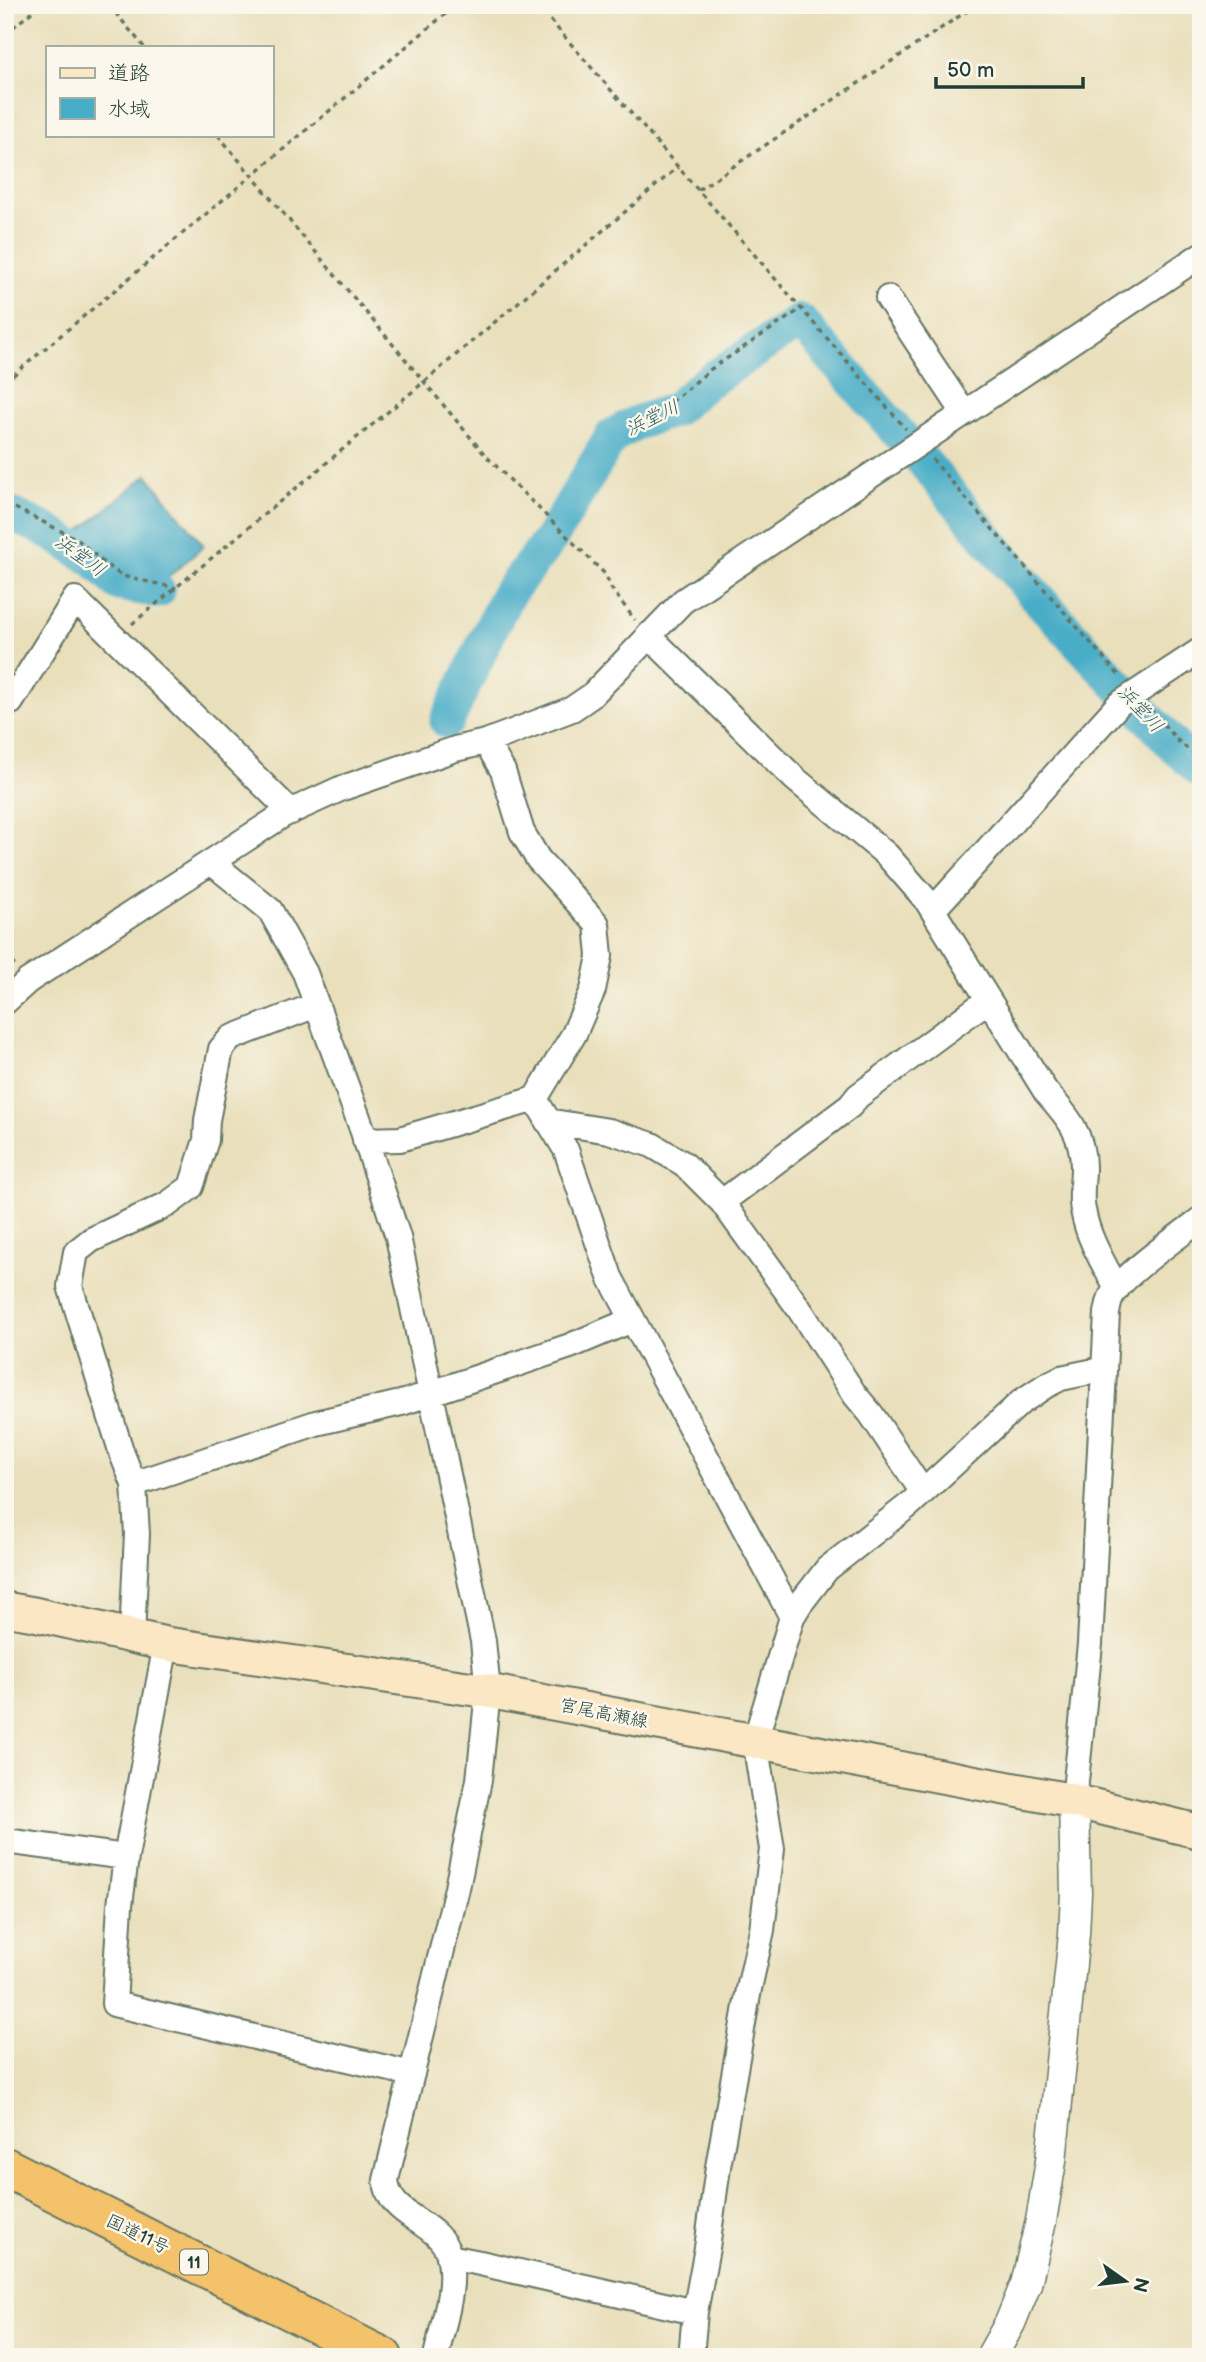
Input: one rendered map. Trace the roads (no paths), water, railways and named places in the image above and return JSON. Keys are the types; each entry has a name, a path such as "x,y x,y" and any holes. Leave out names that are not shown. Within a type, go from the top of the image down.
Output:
{"highway":[{"name":"国道11号","path":"5,2167 383,2357"}],"main road":[{"name":"宮尾高瀬線","path":"5,1609 166,1644 488,1691 1074,1801 1201,1832"}],"street":[{"path":"5,1002 28,981 291,812 340,789 455,749 486,742 572,709 591,696 683,601 1201,255"},
{"path":"888,298 964,413"},
{"path":"11,702 75,599 291,812"},
{"path":"648,635 795,779 887,855 933,910 1046,1092 1079,1136 1083,1158 1082,1207 1088,1231 1117,1289"},
{"path":"933,910 1129,697 1201,650"},
{"path":"365,1140 400,1139 535,1099 574,1034 593,990 600,956 597,924 538,859 522,832 503,771 486,742"},
{"path":"211,862 270,910 304,973 365,1140 398,1237 483,1641 488,1691 479,1780 457,1888 386,2180 391,2199 436,2233 449,2258 449,2294 436,2357"},
{"path":"722,1202 850,1105 858,1096 988,1000"},
{"path":"132,1636 136,1534 134,1484 122,1454 70,1286 76,1252 91,1240 168,1204 191,1187 206,1140 221,1049 231,1038 316,1004"},
{"path":"535,1099 566,1150 610,1277 792,1618"},
{"path":"547,1121 609,1130 652,1145 684,1164 722,1202 798,1307 922,1491"},
{"path":"991,2357 1010,2323 1026,2284 1041,2221 1051,2161 1074,1934 1074,1801 1090,1644 1107,1313 1117,1289 1142,1265 1201,1219"},
{"path":"134,1484 316,1423 405,1402 570,1346 632,1320"},
{"path":"691,2357 695,2312 722,2140 762,1930 772,1849 755,1741 792,1618 827,1569 909,1505 1021,1402 1045,1386 1076,1373 1104,1369"},
{"path":"166,1644 126,1857 114,2004 412,2074"},
{"path":"5,1841 126,1857"},
{"path":"449,2258 695,2312"}],"water":[{"path":"147,475 204,546 166,579 122,569 80,531"}],"waterway":[{"name":"浜堂川","path":"447,721 507,595 551,538 612,436 636,423 674,410 707,382 800,321 903,438"},
{"name":"浜堂川","path":"917,454 1031,591 1179,751 1201,771"},
{"name":"浜堂川","path":"5,512 42,528 93,559 119,584 158,591"}]}
